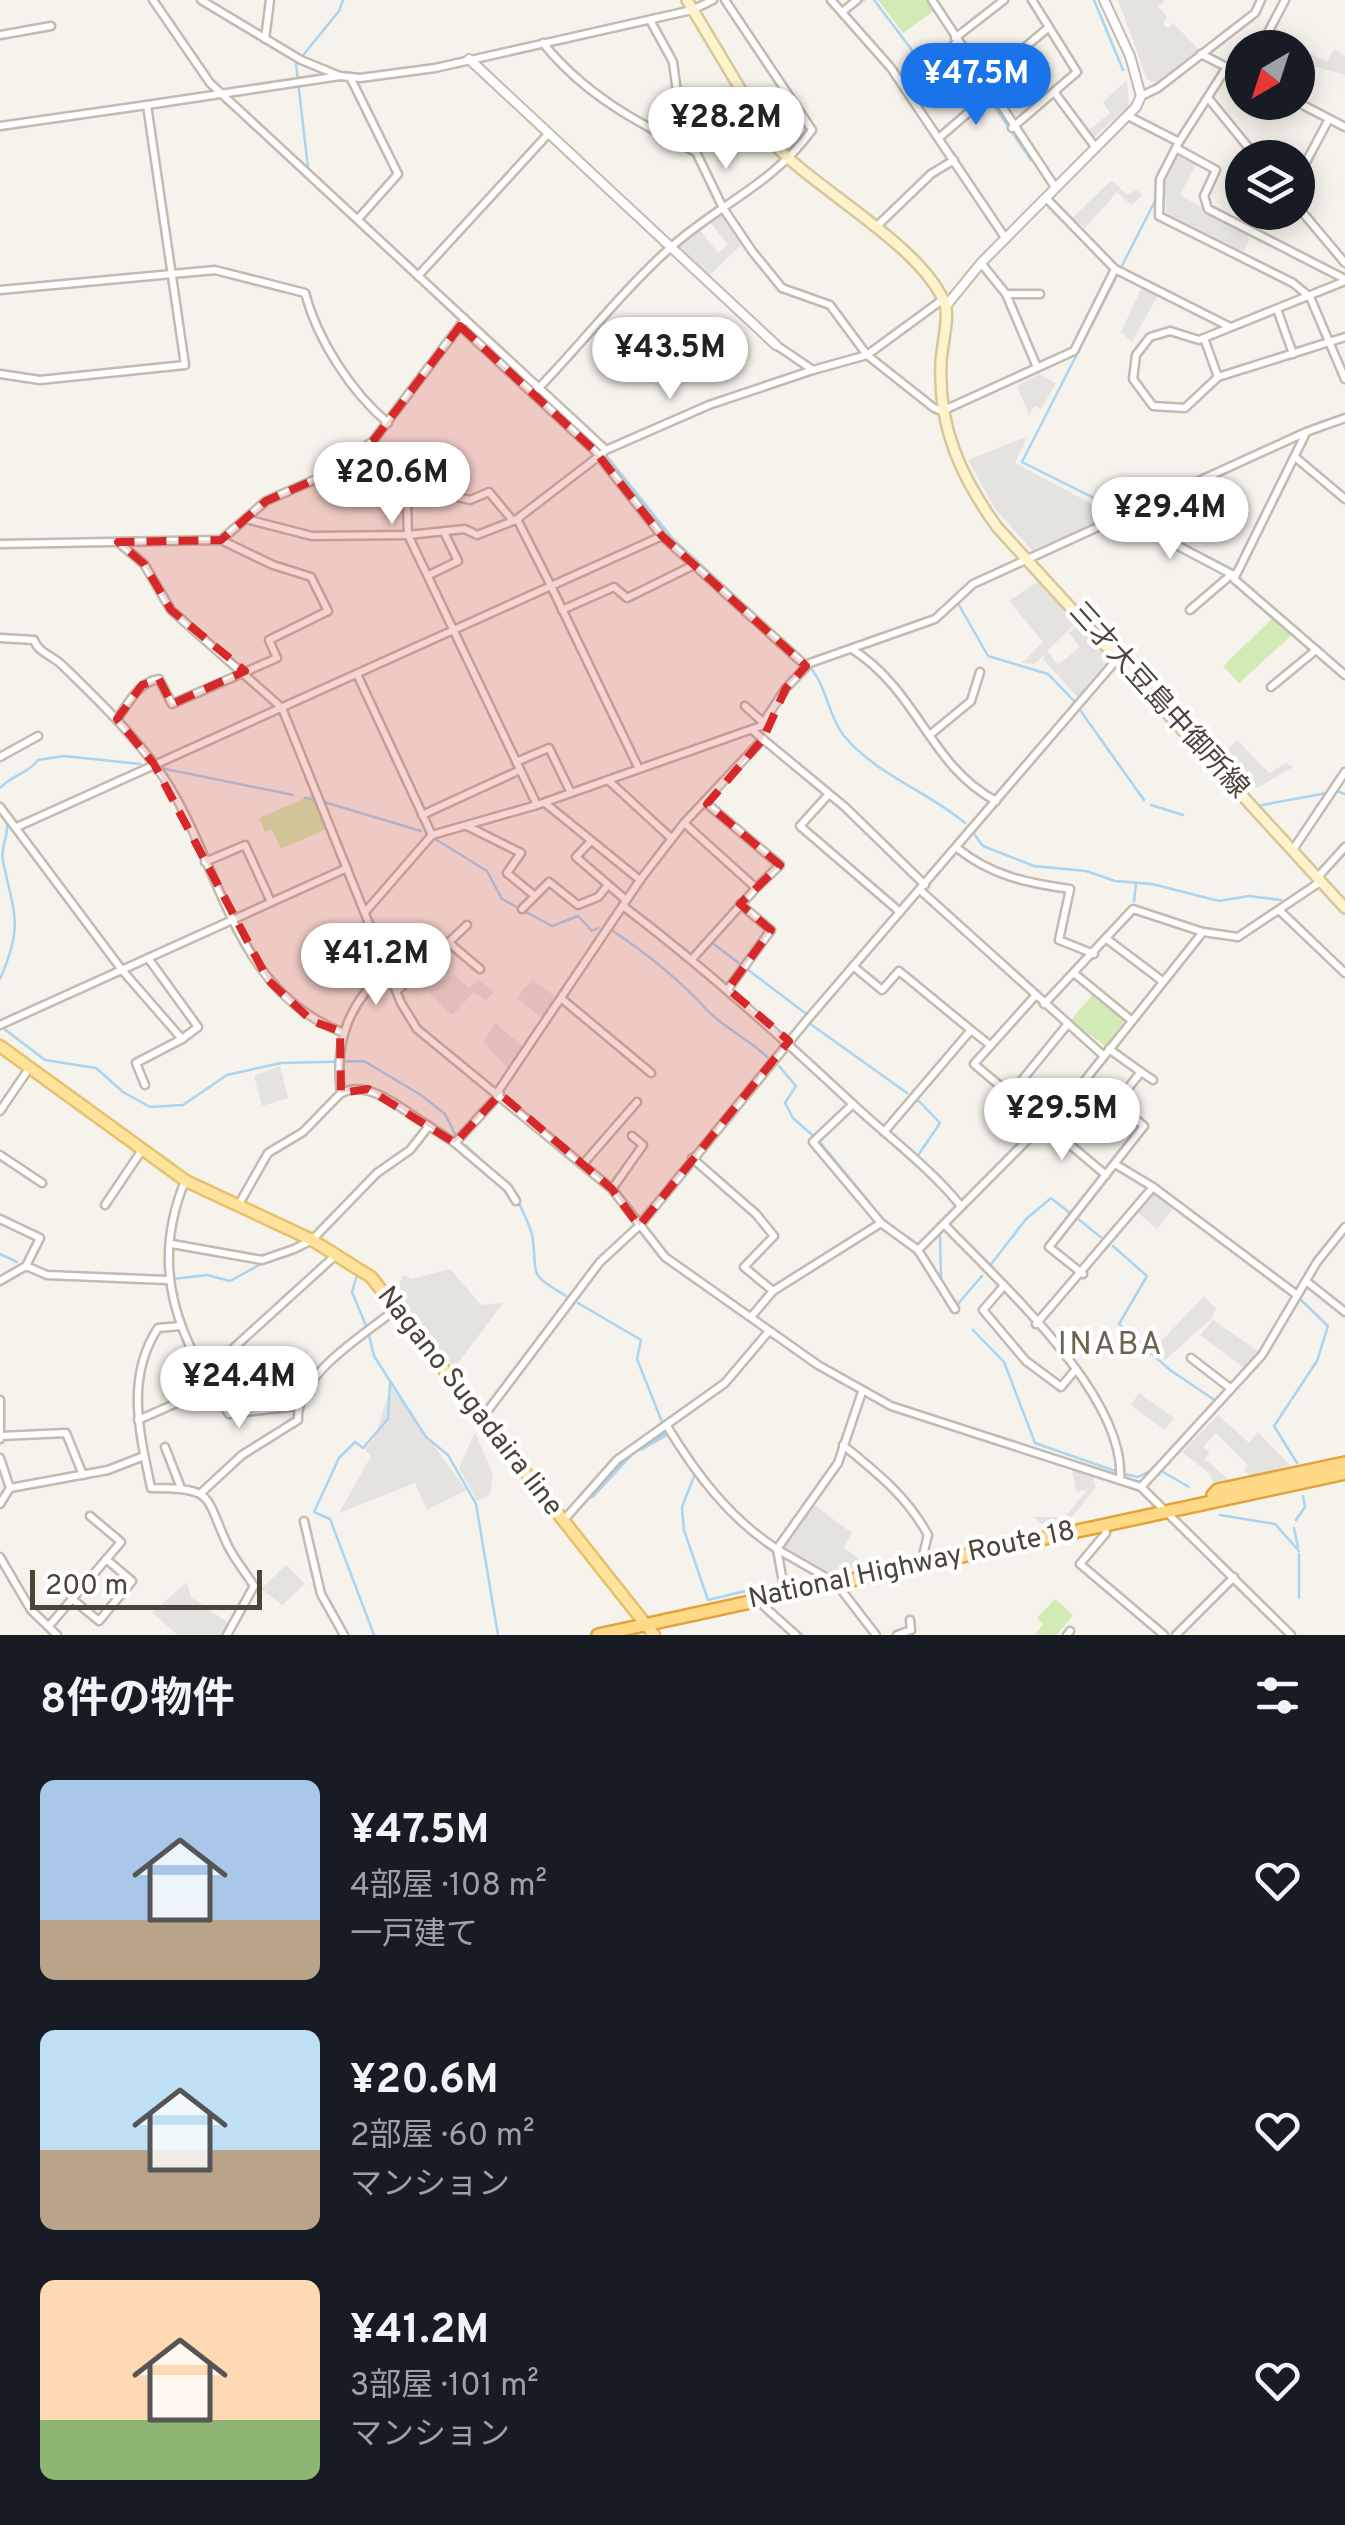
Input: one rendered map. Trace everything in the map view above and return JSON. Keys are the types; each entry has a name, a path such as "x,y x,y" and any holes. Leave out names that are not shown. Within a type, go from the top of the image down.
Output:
{"highway":[{"name":"National Highway Route 18","path":"598,1635 650,1630 757,1600 1287,1486 1345,1470"},
{"name":"National Highway Route 18","path":"1167,1509 1214,1495 1345,1470"}],"main road":[{"path":"686,0 756,118 790,161 876,227 932,283 944,303"},
{"name":"三才大豆島中御所線","path":"944,303 942,411 960,468 974,495 1028,560 1345,908"},
{"name":"Nagano Sugadaira line","path":"0,1046 186,1181 312,1240 371,1277 650,1630"}],"street":[{"path":"154,0 220,92 603,453 662,536 808,665"},
{"path":"201,0 299,59 340,76"},
{"path":"265,39 270,0"},
{"path":"0,126 220,92 470,60 692,10 713,0"},
{"path":"536,390 671,247 760,186 790,161 812,130 725,0"},
{"path":"831,0 906,90 1006,240"},
{"path":"842,12 858,0"},
{"path":"932,0 1012,128 1055,188"},
{"path":"906,90 956,40 1004,0"},
{"path":"1012,128 1077,72 1032,0"},
{"path":"1104,0 1130,56 1141,96"},
{"path":"245,519 312,536 408,535 466,529 478,535 515,520 603,453 709,405 867,355 944,303 1128,116 1141,96 1254,13 1260,0"},
{"path":"1269,30 1284,0"},
{"path":"650,20 673,62 679,108 723,208 782,288 830,305 867,355 942,411 1079,346 1115,269"},
{"path":"0,35 52,26"},
{"path":"983,83 1049,27"},
{"path":"543,42 568,75 600,100 696,152"},
{"path":"1202,54 1225,66"},
{"path":"470,60 776,345 813,370"},
{"path":"1225,69 1160,179 1159,216 1293,283 1310,297 1345,379"},
{"path":"350,77 398,174 358,220"},
{"path":"756,118 783,91"},
{"path":"1055,93 1096,148"},
{"path":"940,137 990,94"},
{"path":"1209,99 1242,140"},
{"path":"0,374 40,380 185,365 147,105"},
{"path":"1315,111 1345,127"},
{"path":"1128,116 1216,170 1204,196 1208,209 1345,280"},
{"path":"1315,145 1329,118"},
{"path":"418,276 549,134"},
{"path":"876,227 931,174 954,160"},
{"path":"1045,197 1115,269 1230,327"},
{"path":"1315,227 1345,263"},
{"path":"981,262 1006,294 1037,368"},
{"path":"0,290 215,270 305,292 312,320 356,390 388,422"},
{"path":"1345,280 1278,312 1204,338 1170,331 1150,338 1136,354 1132,380 1153,406 1175,410 1195,402 1218,377 1345,337"},
{"path":"1006,294 1040,294"},
{"path":"1278,312 1293,354"},
{"path":"221,540 266,501 330,472 373,441 463,323"},
{"path":"1204,338 1218,377"},
{"path":"366,912 432,835 541,804 766,724 786,688 808,665 935,619 973,584 1306,432 1345,418"},
{"path":"1190,610 1234,575 1306,432"},
{"path":"1295,457 1345,498"},
{"path":"444,494 470,500 489,492 515,520 638,769"},
{"path":"407,506 408,535 518,766 541,804 640,880"},
{"path":"1122,516 1234,575 1345,675"},
{"path":"428,575 458,561 444,532"},
{"path":"17,826 662,536"},
{"path":"0,544 221,540 273,565 311,577 328,611 269,640 278,658 172,704 159,679 152,680 117,720"},
{"path":"118,542 144,564 172,610 245,671 282,708 399,989 401,1003 417,1029 584,1163 612,1189 665,1257 769,1331 862,1392 926,1418 1141,1487 1290,1635"},
{"path":"562,610 614,586 626,598 694,565"},
{"path":"0,638 34,640 36,647 56,660 117,720 154,764 232,920 268,980 312,1021 342,1032"},
{"path":"852,648 883,668 966,785 996,801"},
{"path":"1271,687 1316,650"},
{"path":"482,1418 600,1262 639,1226 789,1041 1119,657"},
{"path":"931,734 971,701 980,672"},
{"path":"356,674 432,835"},
{"path":"745,706 766,724"},
{"path":"752,730 829,794 1067,1025 1153,1080"},
{"path":"0,757 38,736"},
{"path":"455,1143 471,1131 499,1094 671,838 763,739"},
{"path":"422,814 549,748 572,793"},
{"path":"1292,851 1345,772"},
{"path":"608,780 671,838"},
{"path":"829,794 800,826 900,912"},
{"path":"693,958 780,865 706,803"},
{"path":"0,807 122,970 182,1038"},
{"path":"684,823 756,888"},
{"path":"466,825 521,854 507,873 535,896"},
{"path":"592,841 576,857 624,903 789,1041 917,1159 961,1206"},
{"path":"205,862 246,845 271,902"},
{"path":"1044,1004 1133,909 1203,932 1238,937 1318,880 1345,847"},
{"path":"957,848 977,864 1014,880 1070,890 1058,940 1094,954"},
{"path":"1,1024 347,868"},
{"path":"522,909 549,882 578,905 598,897 608,885"},
{"path":"728,989 771,930 740,904"},
{"path":"1278,910 1345,972"},
{"path":"399,989 467,926"},
{"path":"918,1250 1078,1089 1203,932"},
{"path":"1108,940 1161,980"},
{"path":"448,942 480,969"},
{"path":"145,1085 136,1063 198,1027 148,958"},
{"path":"853,966 882,990 899,971 990,1045"},
{"path":"342,1093 337,1062 342,1032 368,986 389,968"},
{"path":"1075,974 1131,1020"},
{"path":"1036,995 974,1064 1040,1124 1106,1174"},
{"path":"562,999 651,1073"},
{"path":"1009,1096 1067,1025"},
{"path":"884,1132 971,1030"},
{"path":"0,1111 28,1070"},
{"path":"1083,1274 1049,1247 1144,1126 1116,1104 1141,1072"},
{"path":"239,1204 268,1153 303,1132 352,1087 368,1089 455,1143 508,1188 516,1201"},
{"path":"584,1163 637,1102"},
{"path":"853,1104 816,1139 882,1223 918,1250 955,1309"},
{"path":"172,1244 262,1260 312,1240 378,1174 410,1150 428,1126"},
{"path":"612,1189 643,1145 632,1136"},
{"path":"105,1205 142,1150"},
{"path":"0,1155 42,1183"},
{"path":"692,1158 746,1204 774,1236 744,1267 772,1292"},
{"path":"1115,1164 1153,1187 1297,1295"},
{"path":"186,1181 167,1280 180,1326 229,1414 297,1406"},
{"path":"1036,1324 1083,1274 1153,1187"},
{"path":"0,1219 40,1238 26,1266 0,1281"},
{"path":"751,1318 772,1292 882,1223"},
{"path":"944,1224 1076,1369 1111,1423 1122,1464 1120,1481"},
{"path":"1141,1487 1262,1355 1306,1281 1345,1228"},
{"path":"206,1373 338,1254"},
{"path":"26,1266 47,1275 88,1280 167,1280"},
{"path":"1306,1281 1345,1312"},
{"path":"1002,1288 983,1310 1026,1360 1060,1387 1076,1369"},
{"path":"201,1493 242,1456 298,1420 297,1406 324,1368 397,1308"},
{"path":"180,1326 158,1328 150,1340 135,1393 138,1420 151,1488 182,1488 201,1493 212,1502 229,1548 254,1586 227,1635"},
{"path":"563,1521 617,1460 725,1382 769,1331"},
{"path":"1191,1358 1230,1388"},
{"path":"138,1420 212,1387"},
{"path":"786,1594 777,1548 838,1462 862,1392"},
{"path":"0,1400 0,1437 66,1434 82,1475"},
{"path":"667,1426 688,1461 742,1527 836,1582 876,1635"},
{"path":"165,1446 182,1488"},
{"path":"842,1446 892,1485 913,1510 928,1535 921,1563"},
{"path":"0,1504 10,1488 82,1475 144,1456"},
{"path":"0,1458 10,1488"},
{"path":"49,1626 121,1542 90,1516"},
{"path":"304,1521 321,1594 344,1635"},
{"path":"1104,1523 1106,1533 1080,1564 1164,1635"},
{"path":"0,1557 31,1610 57,1635"},
{"path":"71,1598 99,1621 132,1581 106,1558"},
{"path":"1176,1635 1234,1577"},
{"path":"757,1600 796,1635"},
{"path":"897,1635 911,1630 910,1620"}],"highlighted area":[{"path":"460,326 595,451 662,536 806,666 786,688 763,739 707,804 780,865 740,904 771,930 728,989 789,1041 639,1226 612,1189 500,1094 455,1143 368,1089 341,1093 340,1031 312,1021 268,980 154,764 117,719 142,685 159,679 172,704 245,671 171,610 144,564 118,542 221,540 266,501 330,473 373,441"}],"green space":[{"path":"878,0 926,0 934,11 903,33"},
{"path":"1275,616 1293,634 1239,683 1223,666"},
{"path":"312,795 327,829 281,849 272,830 265,832 259,818"},
{"path":"1094,993 1125,1019 1107,1047 1070,1021"},
{"path":"1055,1599 1073,1615 1057,1635 1035,1635 1043,1624 1037,1618"}],"shaded area":[{"path":"1118,0 1165,0 1158,7 1167,17 1163,24 1168,28 1173,23 1199,50 1156,83 1147,79"},
{"path":"1334,49 1345,56 1345,75 1315,67 1315,56 1327,62"},
{"path":"1127,80 1129,106 1094,137 1089,130 1110,113 1103,102"},
{"path":"1179,153 1197,162 1180,195 1225,220 1225,230 1246,232 1249,239 1244,252 1167,213 1164,184"},
{"path":"1112,180 1127,195 1136,190 1143,195 1131,205 1117,192 1085,228 1072,218"},
{"path":"723,211 743,243 710,275 678,246 699,229 718,253 728,245 709,221"},
{"path":"1143,285 1159,293 1132,342 1121,332"},
{"path":"1039,374 1056,383 1041,409 1035,406 1029,415 1017,386"},
{"path":"1028,436 1015,463 1107,512 1110,518 1032,550 996,510 968,460"},
{"path":"1042,579 1078,621 1047,651 1058,665 1080,647 1069,633 1080,622 1111,657 1078,698 1043,659 1047,653 1034,664 1022,663 1043,642 1009,601"},
{"path":"1237,740 1269,773 1286,763 1293,767 1257,788 1223,754"},
{"path":"405,932 432,950 400,983 394,969 414,949 402,959 394,940"},
{"path":"453,974 469,988 478,979 494,992 486,1001 474,992 452,1015 428,992"},
{"path":"532,979 557,998 541,1017 517,998"},
{"path":"495,1023 524,1047 508,1069 483,1042"},
{"path":"280,1066 288,1098 262,1106 254,1076"},
{"path":"1153,1190 1175,1206 1157,1229 1136,1211"},
{"path":"450,1269 481,1305 503,1303 455,1367 439,1353 396,1295 403,1275 412,1279"},
{"path":"1204,1296 1216,1309 1212,1318 1165,1360 1153,1350"},
{"path":"1213,1320 1259,1352 1245,1368 1200,1335"},
{"path":"391,1386 466,1490 427,1510 415,1483 339,1513 371,1456 364,1449 374,1439"},
{"path":"1139,1393 1174,1418 1165,1430 1131,1405"},
{"path":"1218,1415 1249,1443 1258,1432 1291,1466 1250,1476 1244,1470 1248,1465 1216,1433 1203,1447 1210,1453 1205,1459 1230,1481 1214,1485 1210,1474 1182,1452"},
{"path":"475,1432 493,1475 490,1495 477,1501 459,1468"},
{"path":"1072,1468 1092,1473 1096,1487 1067,1523 1044,1526 1034,1517 1065,1517 1088,1489 1076,1492"},
{"path":"813,1504 852,1533 844,1548 867,1565 831,1573 782,1545"},
{"path":"286,1565 305,1584 282,1605 261,1589"},
{"path":"187,1582 191,1597 230,1624 222,1635 178,1635 152,1613"}],"waterway":[{"path":"308,168 296,64 339,11 343,0"},
{"path":"874,0 924,66"},
{"path":"928,0 952,37"},
{"path":"1094,0 1123,70"},
{"path":"956,47 984,92"},
{"path":"990,100 1031,160"},
{"path":"278,151 305,176"},
{"path":"307,175 459,320"},
{"path":"1122,512 1022,462 1155,201"},
{"path":"465,325 533,388"},
{"path":"539,393 606,455 673,539 804,660"},
{"path":"1129,516 1234,570 1270,500"},
{"path":"959,605 988,656 1048,674 1074,701"},
{"path":"809,666 839,728 857,750 965,823"},
{"path":"1080,710 1144,800"},
{"path":"0,788 38,760 64,756 140,764"},
{"path":"161,768 293,795"},
{"path":"1337,791 1345,794"},
{"path":"1262,805 1327,793"},
{"path":"305,798 313,800"},
{"path":"324,802 421,831"},
{"path":"1151,805 1183,815"},
{"path":"0,979 12,945 15,920 2,856 7,822"},
{"path":"974,834 983,846 1034,866 1086,871 1115,881 1152,884 1219,901 1249,896 1281,900"},
{"path":"432,837 487,871 502,899 552,926 578,916 592,931 598,928"},
{"path":"1325,874 1345,854"},
{"path":"1134,901 1136,883"},
{"path":"610,929 662,967 714,1017 769,1059"},
{"path":"711,942 740,964"},
{"path":"747,969 805,1013"},
{"path":"809,1023 907,1093"},
{"path":"3,1028 45,1060 96,1068 123,1092 150,1107 183,1105 227,1075 281,1063 364,1061 445,1114 456,1136"},
{"path":"779,1066 796,1086 785,1103 793,1118 819,1141 870,1203"},
{"path":"916,1098 940,1123 919,1154"},
{"path":"465,1145 492,1170"},
{"path":"989,1267 1026,1219 1051,1198 1070,1213"},
{"path":"519,1203 532,1235 537,1274 566,1296"},
{"path":"1077,1218 1103,1239"},
{"path":"1202,1228 1260,1271"},
{"path":"940,1234 941,1281"},
{"path":"1113,1246 1147,1276 1119,1324 1170,1370 1222,1405"},
{"path":"280,1257 302,1250"},
{"path":"316,1250 327,1255"},
{"path":"0,1254 17,1262"},
{"path":"173,1279 207,1275 230,1281 263,1263"},
{"path":"46,1271 64,1272"},
{"path":"357,1275 352,1292 367,1328"},
{"path":"957,1305 982,1276"},
{"path":"1297,1463 1274,1426 1317,1361 1328,1326 1300,1299"},
{"path":"578,1303 641,1340 637,1359 662,1422"},
{"path":"973,1330 1004,1362 1035,1443 1118,1472"},
{"path":"369,1335 374,1356 426,1437 448,1455 476,1504 498,1635"},
{"path":"374,1635 330,1519 314,1512 339,1458 355,1442 363,1448 388,1419 390,1384"},
{"path":"641,1446 667,1431"},
{"path":"591,1494 628,1454"},
{"path":"1124,1474 1138,1477 1156,1468 1189,1487"},
{"path":"695,1474 682,1507 684,1530 708,1600 775,1584"},
{"path":"1296,1520 1305,1507 1303,1496"},
{"path":"1220,1515 1275,1524 1299,1551"},
{"path":"1294,1528 1298,1547"},
{"path":"1299,1554 1299,1598"},
{"path":"788,1624 803,1635"}],"district":[{"name":"INABA","path":"1111,1346"}]}
